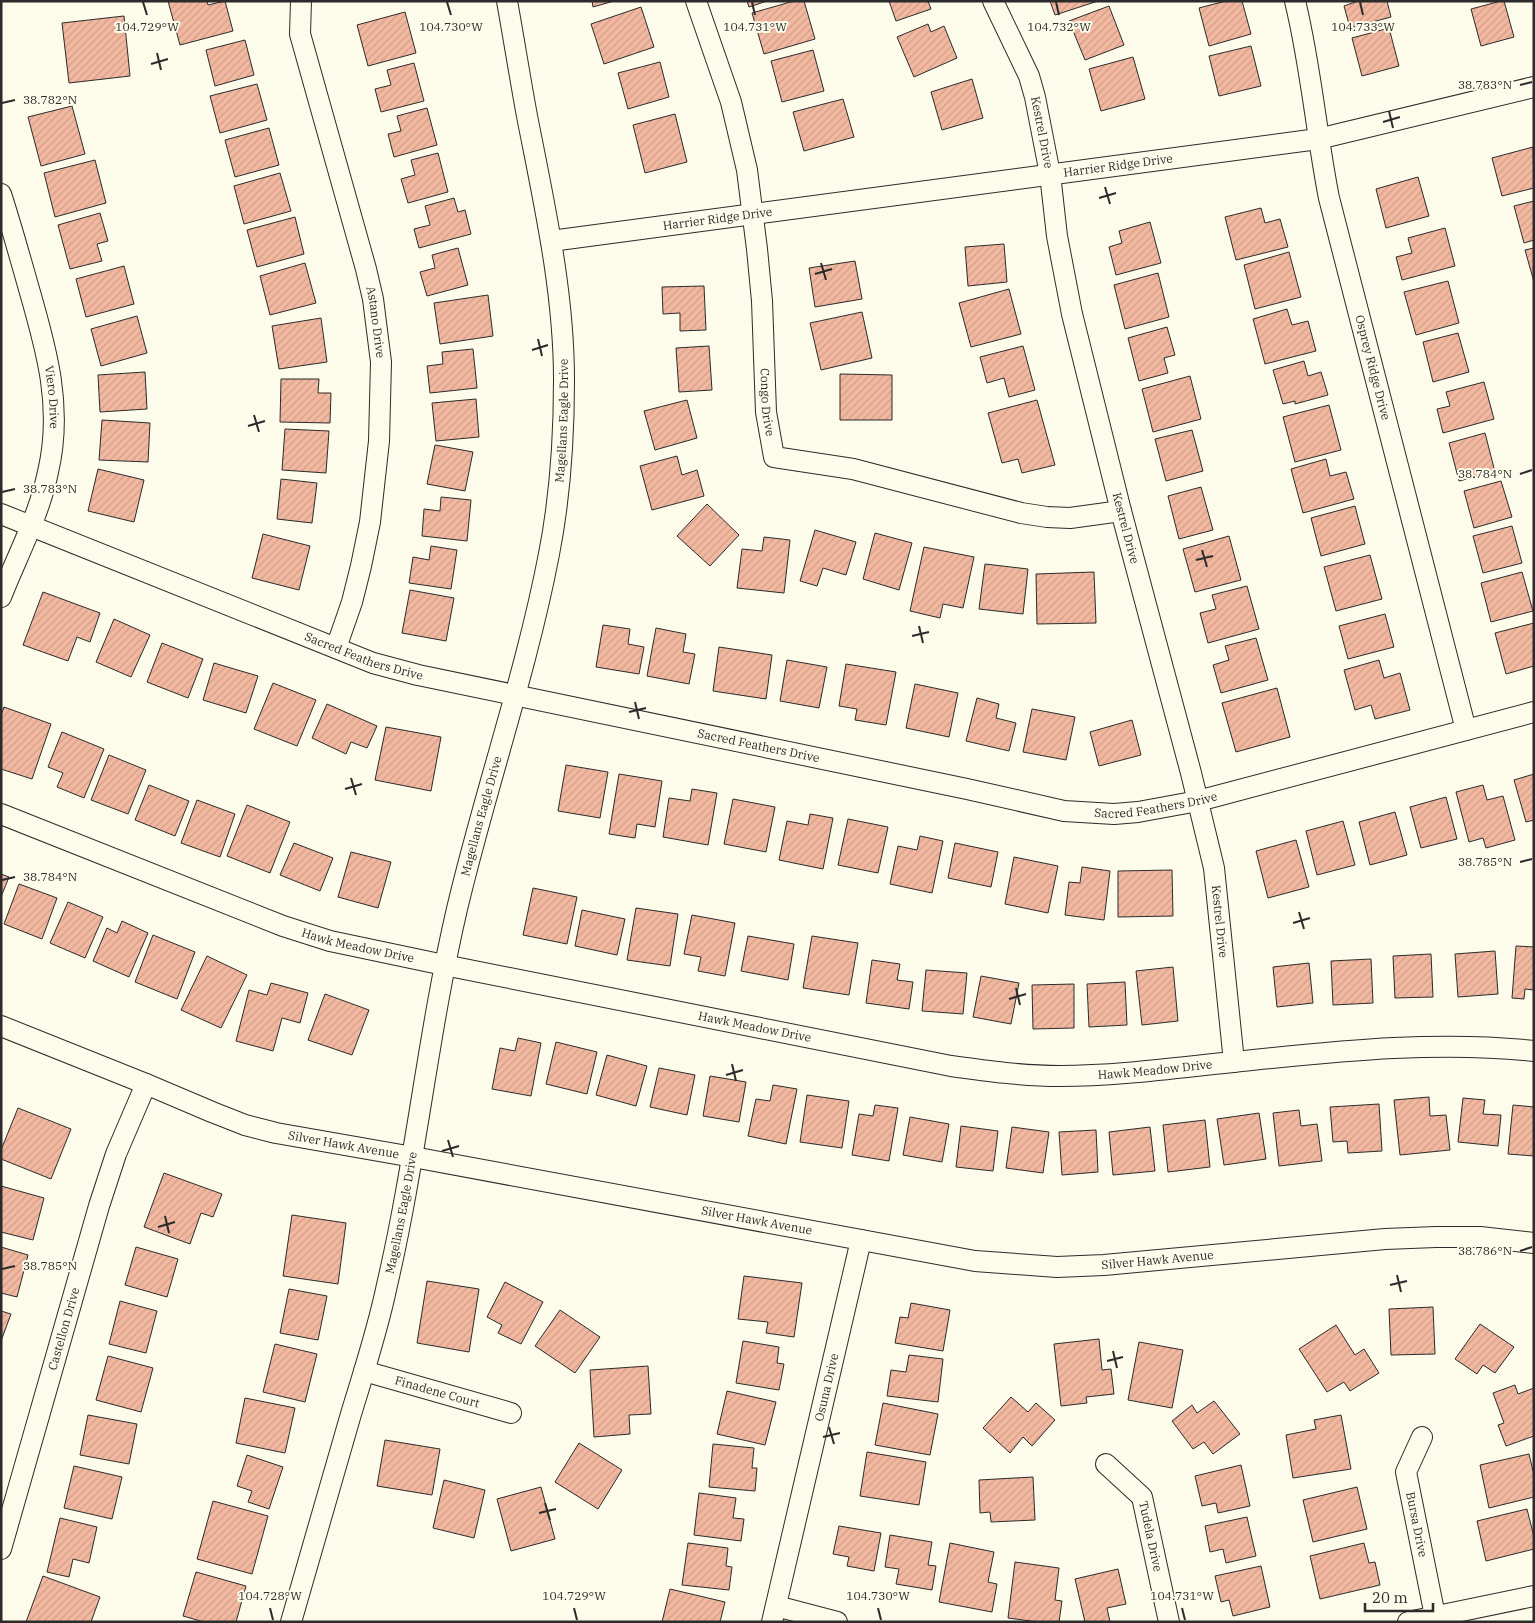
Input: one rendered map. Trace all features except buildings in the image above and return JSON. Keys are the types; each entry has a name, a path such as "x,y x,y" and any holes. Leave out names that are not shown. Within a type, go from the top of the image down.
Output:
{"street":[{"name":"Astano Drive","path":"300,1 300,34 366,269 373,299 382,362 379,441 370,522 362,566 336,648"},
{"name":"Magellans Eagle Drive","path":"291,1622 386,1290 413,1156 444,966 460,896 539,603 550,549 561,455 564,376 558,290 551,241 526,114 507,1"},
{"name":"Congo Drive","path":"696,1 731,102 747,170 762,301 766,412 774,457 853,469 1021,513 1070,518 1121,511"},
{"name":"Kestrel Drive","path":"993,1 1028,76 1035,97 1050,174 1064,279 1121,511 1214,868 1234,1062"},
{"name":"Osprey Ridge Drive","path":"1295,1 1308,64 1318,139 1329,198 1466,730"},
{"name":"Harrier Ridge Drive","path":"551,241 1318,139 1534,87"},
{"name":"Viero Drive","path":"1,194 46,350 53,384 55,414 48,472 31,526 1,597"},
{"name":"Sacred Feathers Drive","path":"1,514 336,648 373,662 418,675 967,789 1064,811 1114,814 1138,812 1198,801 1534,712"},
{"name":"Hawk Meadow Drive","path":"1,814 330,941 444,966 951,1066 1028,1076 1079,1076 1354,1051 1442,1046 1490,1047 1534,1051"},
{"name":"Silver Hawk Avenue","path":"1,1026 253,1127 301,1138 413,1156 975,1261 1057,1267 1104,1265 1385,1239 1436,1237 1480,1237 1534,1243"},
{"name":"Castellon Drive","path":"1,1549 98,1206 116,1154 146,1084"},
{"name":"Osuna Drive","path":"774,1614 861,1240"},
{"name":"Finadene Court","path":"364,1371 511,1413"},
{"name":"Bursa Drive","path":"1422,1437 1406,1472 1435,1616"},
{"name":"Tudela Drive","path":"1106,1464 1142,1497 1169,1622"},
{"path":"1408,1622 1534,1596"},
{"path":"774,1614 837,1622"}]}
